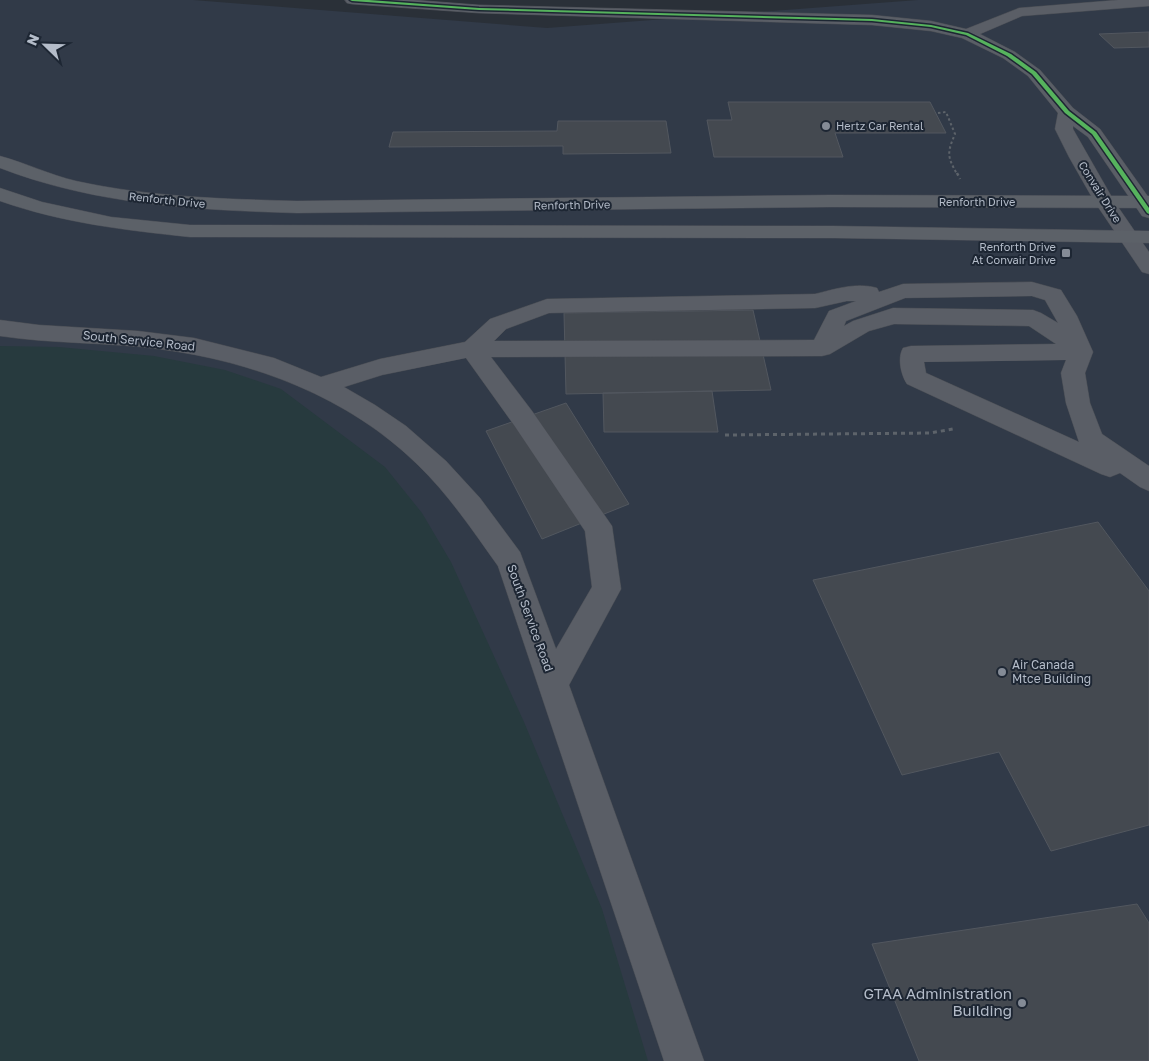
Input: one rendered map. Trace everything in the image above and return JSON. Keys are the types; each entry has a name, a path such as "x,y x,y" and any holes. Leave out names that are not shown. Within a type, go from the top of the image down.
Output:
{"main road":[{"name":"Renforth Drive","path":"0,162 37,176 122,196 202,204 297,207 1104,201 1147,206"},
{"path":"0,194 38,207 111,223 190,231 834,232 1139,237"}],"street":[{"path":"352,0 479,9 872,20 931,26 967,34 1009,55 1034,73 1066,112 1094,133 1147,206"},
{"path":"967,34 1019,12 1149,2"},
{"name":"Convair Drive","path":"1066,112 1064,128 1104,201 1139,237 1149,267"},
{"path":"472,349 498,324 547,306 815,301 847,294 1032,289 1053,295 1066,316 1080,352 1073,372 1078,403 1091,440 1149,480"},
{"path":"822,348 837,316 903,291"},
{"path":"321,386 380,367 472,349 822,348 861,326 893,316 1033,318 1054,330 1080,352"},
{"name":"South Service Road","path":"0,328 158,340 204,348 262,364 321,386 377,418 424,456 471,506 510,561 684,1061"},
{"path":"472,349 523,418 591,519 598,526 607,589 553,684"},
{"path":"1080,352 911,354 915,378 1098,463 1149,480"}],"path":[{"path":"938,113 946,112 953,128 955,134 948,150 949,160 961,181"},
{"path":"724,435 930,434 953,429"}],"shaded area":[{"path":"0,0 193,0 547,28 918,0 1149,0 1149,1061 0,1061"}],"green space":[{"path":"0,346 59,347 154,356 225,370 281,389 385,467 422,513 451,562 524,722 602,909 648,1061 0,1061"}],"building":[{"path":"1149,32 1149,47 1114,48 1099,34"},
{"name":"Hertz Car Rental","path":"728,102 930,102 946,133 835,133 843,157 714,157 707,120 732,120"},
{"path":"558,121 666,121 671,153 563,154 563,146 389,147 393,132 557,131"},
{"path":"753,310 771,390 566,394 564,313"},
{"path":"712,391 718,432 604,432 603,393"},
{"path":"566,403 629,504 542,539 486,431"},
{"name":"Air Canada Mtce Building","path":"1098,522 1149,591 1149,825 1051,851 999,752 902,775 813,580"},
{"name":"GTAA Administration Building","path":"1137,904 1149,923 1149,1061 919,1061 872,944"}],"cycle path":[{"path":"352,0 479,9 872,20 931,26 967,34 1009,55 1034,73 1067,112 1094,133 1149,212"}],"place":[{"name":"Hertz Car Rental","path":"826,126"},
{"name":"Renforth Drive At Convair Drive","path":"1066,253"},
{"name":"Air Canada Mtce Building","path":"1002,672"},
{"name":"GTAA Administration Building","path":"1022,1003"}]}
